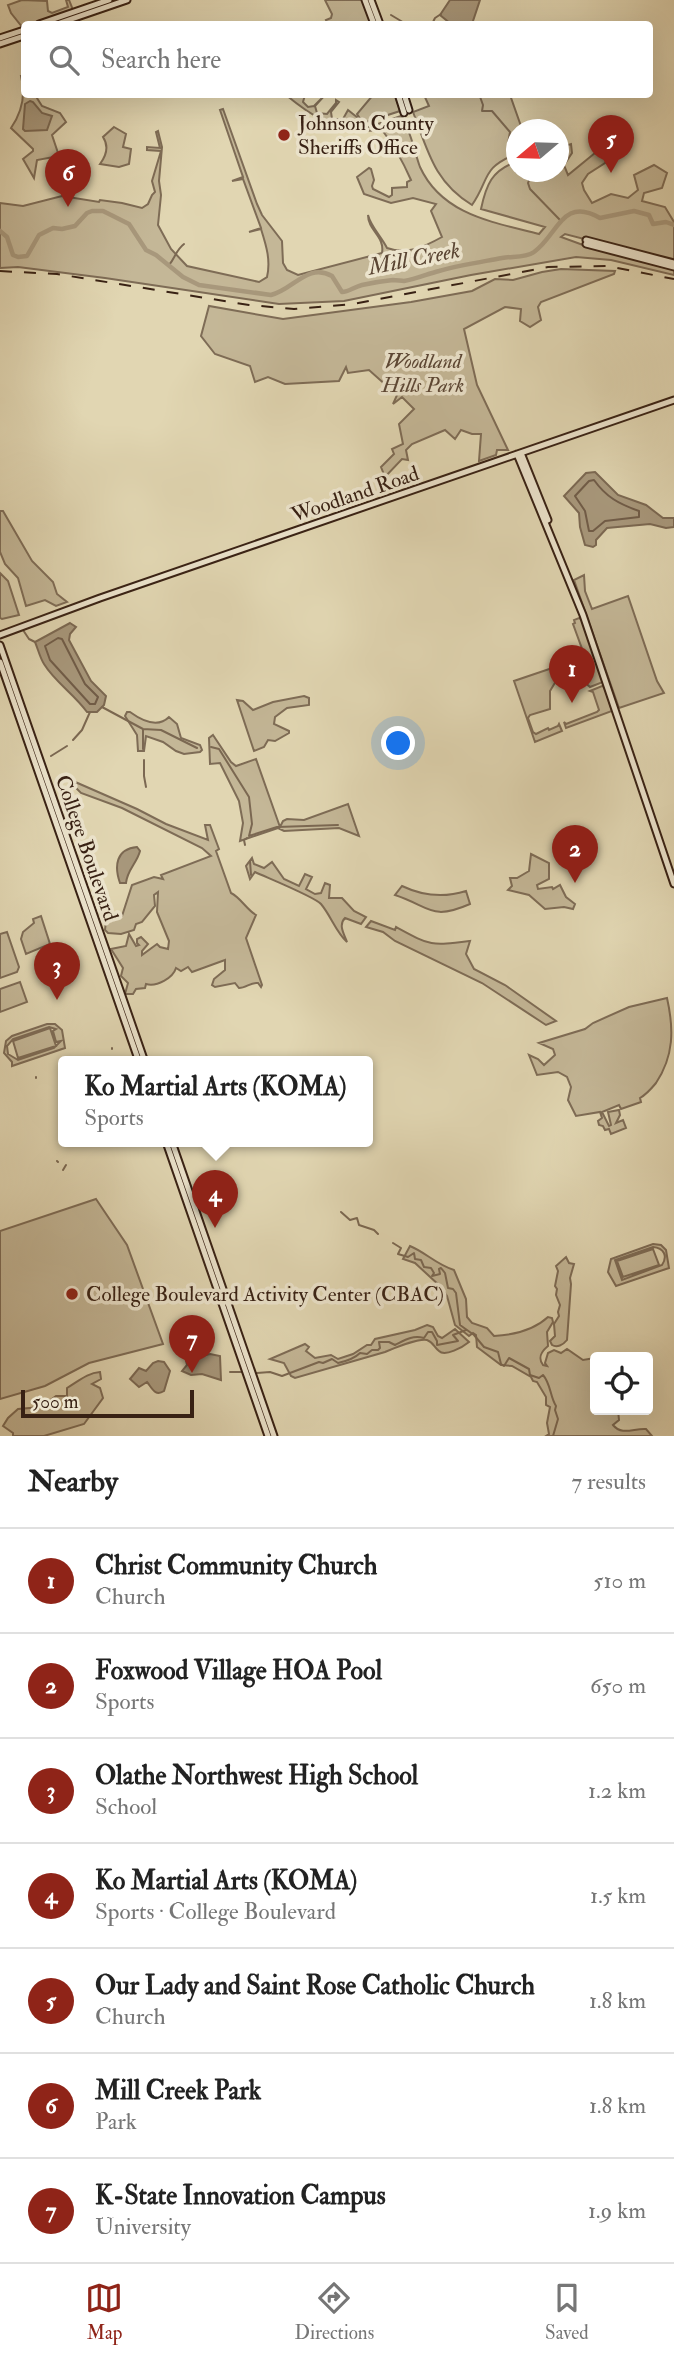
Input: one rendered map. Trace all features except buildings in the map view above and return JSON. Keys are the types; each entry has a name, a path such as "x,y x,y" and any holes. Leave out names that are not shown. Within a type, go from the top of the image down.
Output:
{"main road":[{"path":"48,21 109,0"},
{"path":"66,21 127,0"},
{"path":"365,0 373,21"},
{"path":"372,0 379,21"},
{"path":"0,38 21,31"},
{"path":"0,44 21,37"},
{"path":"400,98 407,111 405,98"},
{"path":"586,242 674,265"},
{"name":"Woodland Road","path":"0,633 674,400"},
{"path":"519,454 546,513 674,884"},
{"name":"College Boulevard","path":"0,645 143,1056"},
{"name":"College Boulevard","path":"0,662 137,1056"},
{"path":"168,1147 268,1436"},
{"path":"174,1147 274,1436"}],"green space":[{"path":"22,0 47,1 48,11 52,13 68,7 66,0 69,0 73,10 41,21 21,21 21,26 8,5"},
{"path":"325,0 363,0 370,21 326,21 332,14"},
{"path":"22,98 37,98 42,106 60,113 66,122 52,135 59,156 37,160 34,178 23,159 33,149 11,128"},
{"path":"290,98 304,98 303,102 308,107 314,106 322,98 315,106 317,113 327,114 336,100 339,102 331,112 332,119 343,119 348,110 358,118 359,124 329,122"},
{"path":"370,98 396,98 400,111 363,123 357,114"},
{"path":"425,98 511,98 518,119 506,119 506,159 491,169 472,205 459,196 441,176 428,152 413,112 429,106"},
{"path":"223,109 262,215 282,241 283,263 287,270 298,275 382,253 381,242 368,215 387,248 402,251 415,249 442,237 431,211 436,204 413,198 391,203 364,194 357,177 371,169 373,189 389,197 392,195 392,188 407,187 407,182 411,180 382,130 363,129 401,116 410,134 420,167 441,196 471,214 539,234 545,227 481,209 491,180 506,166 506,182 569,182 569,174 606,144 610,133 619,139 605,163 588,174 582,183 584,190 592,203 611,194 628,198 638,190 634,175 654,165 667,173 662,188 644,193 642,201 665,207 674,222 674,262 565,234 561,237 674,269 674,275 611,260 576,257 344,301 279,304 105,278 18,267 0,268 0,203 23,206 62,196 142,208 148,204 155,192 152,181 161,151 147,150 147,147 160,148 156,132 158,131 162,147 158,225 171,249 187,266 259,282 267,277 268,259 261,229 249,232 261,228 243,179 232,181 243,177 220,110"},
{"path":"114,127 126,134 123,147 131,149 129,164 119,167 100,164 106,151 103,137"},
{"name":"Woodland Hills Park","path":"561,269 615,271 614,274 541,302 538,307 541,320 530,327 520,321 521,309 505,307 464,329 477,385 508,450 497,450 496,455 479,461 481,434 461,430 455,439 445,430 412,444 406,450 408,460 402,459 385,477 381,467 394,454 392,449 403,444 399,424 414,409 402,397 393,404 398,393 391,385 388,387 369,370 348,373 346,367 339,381 285,384 268,377 255,382 250,366 215,354 201,336 209,306 283,319 411,302 472,291 495,279 513,280"},
{"path":"0,511 3,511 32,561 53,582 57,594 67,602 56,606 45,600 26,606 18,578 5,564 0,552"},
{"path":"0,573 8,581 19,615 0,618"},
{"path":"584,575 585,591 592,609 628,596 657,681 664,693 619,708 574,580"},
{"path":"574,620 583,620 603,682 590,687 581,679 556,681 550,691 550,709 528,718 536,734 559,724 562,731 535,742 514,681 585,657 573,624"},
{"path":"605,687 612,711 566,728 564,722 566,724 599,710 593,692 590,691"},
{"path":"304,696 309,698 309,705 287,708 275,717 274,724 289,733 275,741 268,740 264,747 254,751 237,700 243,701 253,710 273,702"},
{"path":"127,712 154,723 169,717 177,724 181,738 200,745 202,750 184,754 146,736 144,751 138,751 137,735 125,716"},
{"path":"213,735 236,766 256,759 280,827 287,819 304,820 348,804 359,836 339,828 284,831 278,828 240,841 243,823 239,801 220,763 210,764 209,738"},
{"path":"73,781 166,824 208,840 205,825 210,825 231,893 256,915 246,938 261,987 258,983 239,988 235,983 215,987 212,985 214,979 225,970 225,960 192,972 188,967 181,971 176,968 164,981 146,984 145,988 136,989 133,994 125,994 128,983 121,976 123,968 111,949 126,946 129,934 136,946 139,945 137,939 141,937 148,944 142,955 157,944 168,949 169,941 157,912 158,892 154,895 155,906 142,922 136,924 134,930 121,934 108,933 105,930 106,921 122,916 132,885 154,877 163,879 161,875 211,856 202,848 122,808 81,793 71,783"},
{"path":"531,854 549,863 549,879 537,885 538,889 553,889 560,885 566,897 575,904 573,909 545,909 529,895 508,890 512,886 510,878 517,878 529,871"},
{"path":"252,858 254,864 264,868 272,862 284,879 299,886 305,874 312,877 306,889 315,894 321,893 325,883 330,885 329,898 342,898 354,911 366,917 361,924 345,918 342,927 347,942 317,901 255,872 250,879 246,866"},
{"path":"402,886 434,895 466,891 470,904 447,911 431,910 395,895"},
{"path":"41,916 50,944 26,954 21,939 23,932 34,923 33,919"},
{"path":"371,921 395,930 396,927 431,943 470,941 466,954 474,969 505,985 556,1021 546,1025 482,983 395,941 383,932 366,927"},
{"path":"7,932 19,967 17,972 0,978 0,934"},
{"path":"20,982 27,1002 0,1012 0,989"},
{"path":"667,998 671,1042 662,1073 656,1083 640,1098 641,1102 621,1109 619,1105 602,1112 609,1126 608,1112 619,1110 616,1123 623,1120 626,1128 611,1134 609,1129 605,1130 599,1125 598,1121 602,1118 600,1112 576,1116 568,1100 571,1087 567,1077 558,1072 537,1075 529,1055 544,1065 555,1055 553,1049 539,1043 585,1029 629,1007"},
{"path":"47,1024 55,1024 62,1030 65,1048 12,1066 4,1053 6,1041 12,1036","holes":["49,1027 56,1029 53,1031 56,1042 61,1041 54,1048 18,1060 8,1054 7,1046 13,1039"]},
{"path":"50,1028 56,1046 18,1058 13,1041"},
{"name":"College Boulevard Activity Center (CBAC)","path":"96,1199 127,1245 163,1344 89,1363 45,1386 0,1399 0,1231"},
{"path":"653,1244 661,1245 666,1250 669,1268 616,1286 608,1272 611,1259","holes":["657,1248 665,1256 662,1265 622,1280 615,1260"]},
{"path":"410,1246 454,1270 466,1299 467,1317 472,1323 487,1328 494,1336 523,1331 548,1317 552,1318 553,1322 547,1332 548,1346 540,1357 543,1365 547,1366 545,1363 548,1353 554,1350 561,1353 567,1349 583,1360 590,1359 590,1415 618,1415 619,1420 613,1425 620,1430 646,1429 652,1436 546,1436 549,1434 547,1423 550,1407 546,1405 546,1397 537,1382 512,1366 501,1365 477,1347 476,1335 473,1333 469,1336 455,1325 447,1296 441,1287 415,1263 403,1259"},
{"path":"653,1249 659,1265 623,1277 617,1261"},
{"path":"566,1257 569,1263 574,1264 570,1278 567,1340 556,1346 550,1341 555,1336 554,1324 559,1316 560,1305 555,1286 558,1271 556,1266"},
{"path":"427,1325 433,1327 442,1338 455,1329 469,1342 458,1349 442,1353 429,1341 418,1341 295,1378 284,1363 270,1359 305,1344 309,1347 306,1351 315,1358 331,1355 338,1359 371,1345 375,1339"},
{"path":"100,1372 101,1379 92,1384 100,1388 103,1398 84,1424 44,1436 13,1436 13,1433 3,1426 18,1409 41,1407 56,1396 67,1396 67,1388"}],"water":[{"path":"450,0 480,0 473,21 447,21 440,15"},
{"path":"30,101 42,113 52,116 47,130 23,129 25,104"},
{"path":"595,472 618,495 646,505 663,518 674,518 674,527 650,524 607,528 596,540 596,545 585,545 579,513 564,496 586,473"},
{"path":"70,623 76,627 69,640 91,681 106,696 104,705 97,712 87,712 54,677 43,662 35,642"},
{"path":"137,847 140,851 126,883 120,883 118,859 125,851"},
{"path":"210,1354 220,1356 221,1380 182,1371 187,1365 186,1360"},
{"path":"158,1361 164,1362 170,1371 161,1393 152,1389 147,1382 139,1387 130,1379 139,1368 146,1371"}],"waterway":[{"path":"434,21 441,14"},
{"path":"391,15 401,21"},
{"path":"480,98 482,111 492,111 506,127"},
{"path":"528,182 530,189 560,220"},
{"name":"Mill Creek","path":"0,231 7,237 13,255 27,256 39,235 53,228 75,226 87,213 103,211 129,224 146,250 183,277 199,285 271,295 315,272 332,276 342,292 366,284 404,281 463,265 527,255 542,245 562,220 577,212 587,212 600,218 634,211 649,215 653,224 666,222 674,225"},
{"path":"169,265 184,244"},
{"path":"23,630 29,639 35,642"},
{"path":"102,707 143,729 161,730 197,748"},
{"path":"73,740 82,730 90,712"},
{"path":"143,729 143,749"},
{"path":"51,756 67,746"},
{"path":"211,747 219,749 249,797 252,824 249,836 277,827 338,825"},
{"path":"144,760 146,787"},
{"path":"245,845 244,840 247,838"},
{"path":"250,861 251,875"},
{"path":"63,1170 66,1165"},
{"path":"341,1212 350,1220 357,1218 359,1225 378,1234"},
{"path":"393,1243 401,1248 398,1254 408,1257 414,1253 415,1259 421,1260 424,1267 431,1268 434,1273 432,1276 440,1274 441,1268 445,1273 448,1288 456,1293 460,1325 484,1347 498,1352 501,1364 504,1366 509,1358 529,1369 530,1375 539,1378 543,1375 556,1406 558,1419 553,1436"},
{"path":"257,1373 270,1372 282,1376 319,1362 332,1359 338,1363 360,1353 367,1354 378,1350 379,1342 395,1345 412,1338 424,1338 428,1332 432,1332 437,1345 458,1341 453,1335 466,1330"},
{"path":"230,1372 241,1372"}],"railway":[{"path":"0,271 57,274 249,305 294,309 353,304 548,267 607,266 674,279"}],"place":[{"name":"Johnson County Sheriffs Office","path":"284,135"},
{"name":"Our Lady and Saint Rose Catholic Church","path":"611,173"},
{"name":"Mill Creek Park","path":"68,207"},
{"name":"Christ Community Church","path":"572,703"},
{"name":"Foxwood Village HOA Pool","path":"575,883"},
{"name":"Olathe Northwest High School","path":"57,1000"},
{"name":"Ko Martial Arts (KOMA)","path":"215,1228"},
{"name":"College Boulevard Activity Center (CBAC)","path":"72,1294"},
{"name":"K-State Innovation Campus","path":"192,1373"}]}
